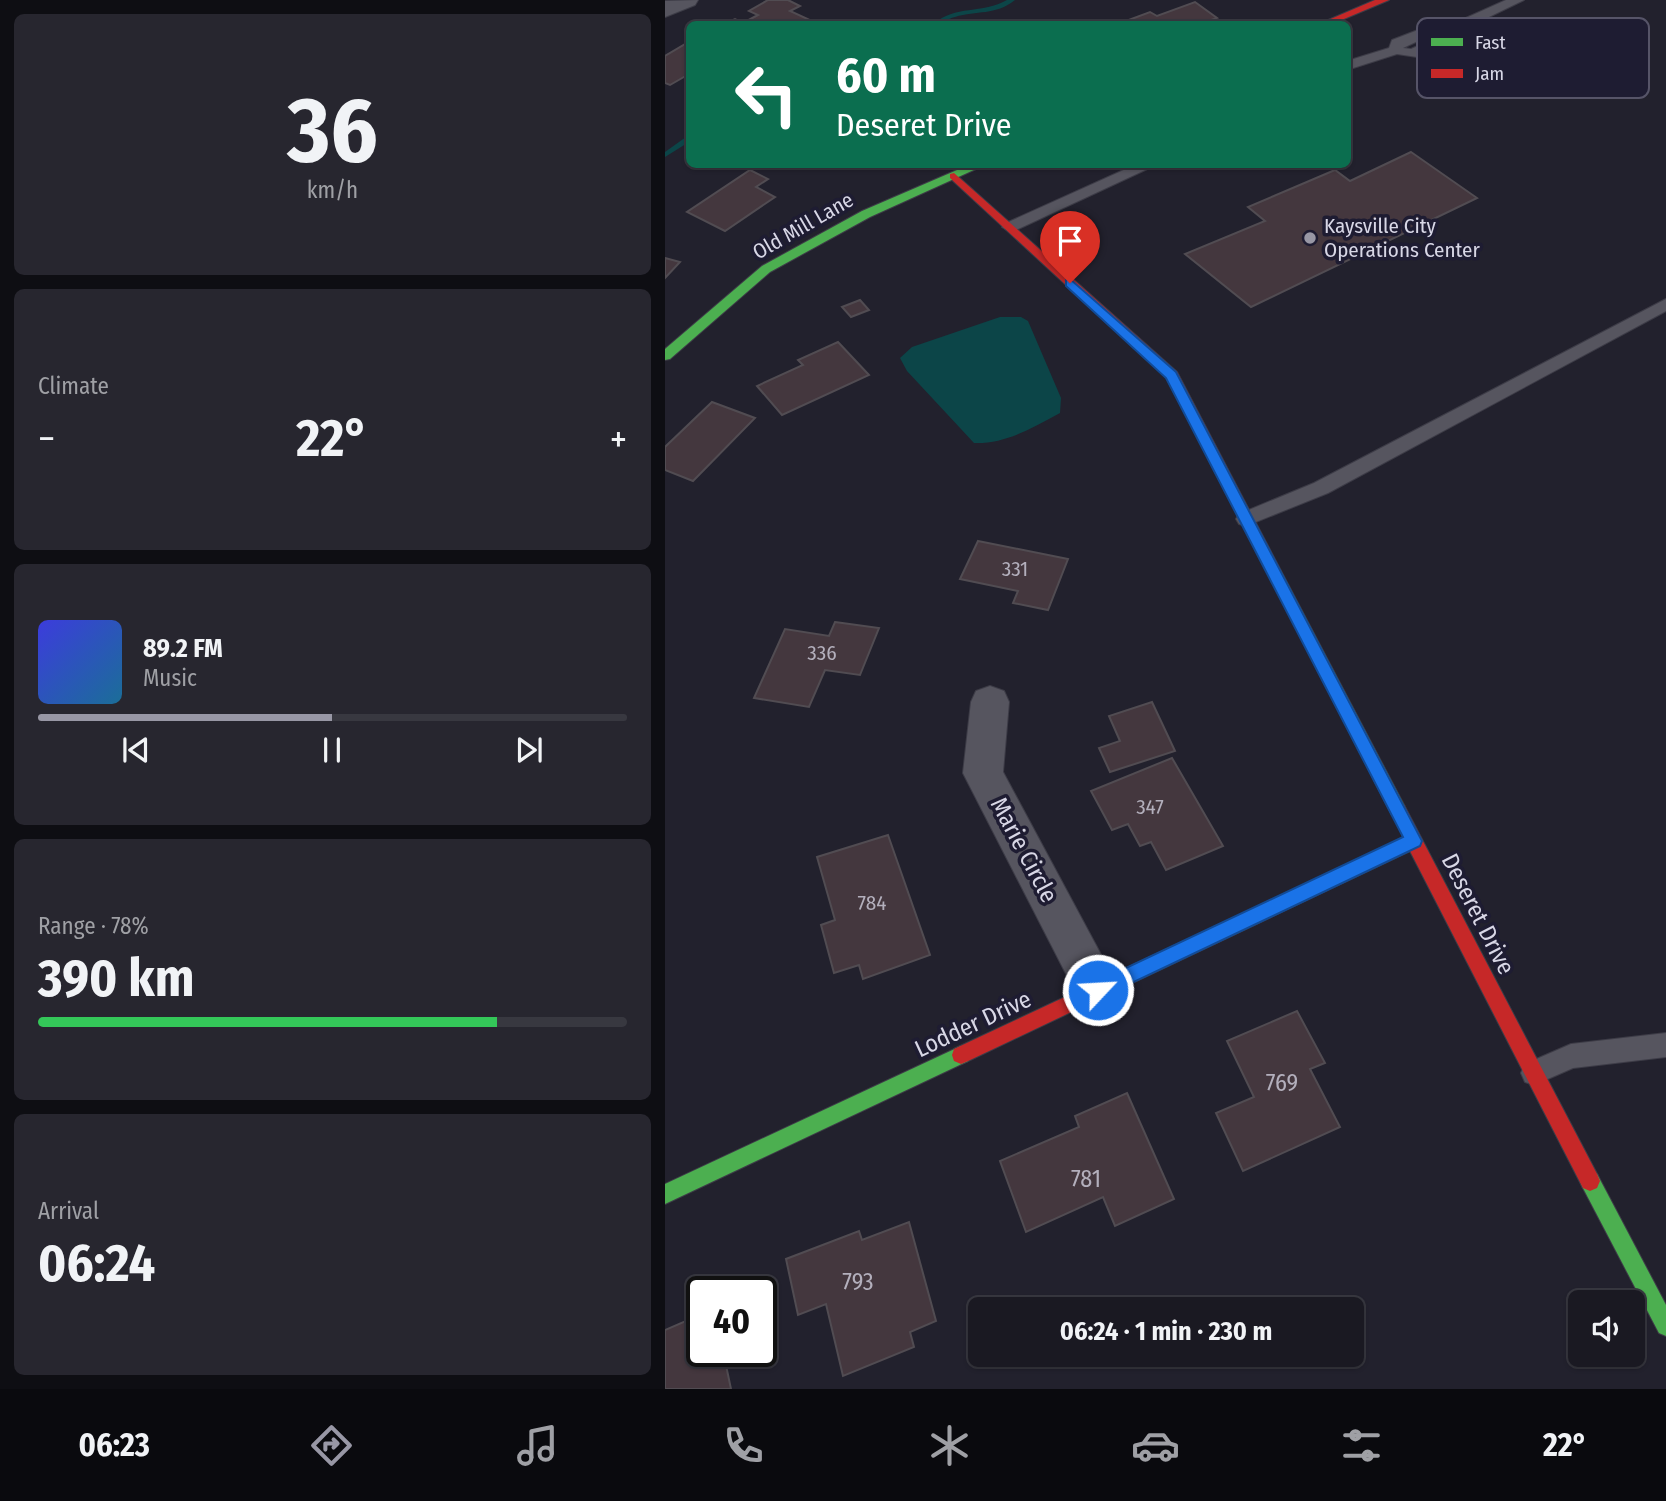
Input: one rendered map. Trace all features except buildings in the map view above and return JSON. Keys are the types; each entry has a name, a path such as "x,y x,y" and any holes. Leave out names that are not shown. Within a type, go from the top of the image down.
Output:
{"street":[{"path":"665,10 686,0"},
{"path":"1332,21 1384,0"},
{"name":"Old Mill Lane","path":"665,356 767,269 866,214 973,168"},
{"name":"Deseret Drive","path":"954,176 1171,375 1666,1326"},
{"name":"Marie Circle","path":"990,702 983,773 1098,990"},
{"name":"Lodder Drive","path":"665,1194 1414,841"}],"lane":[{"path":"1477,18 1517,0"},
{"path":"1351,65 1396,50 1398,43 1417,36"},
{"path":"1010,227 1141,168"},
{"path":"1246,519 1321,488 1666,304"},
{"path":"1534,1073 1571,1056 1666,1045"}],"shaded area":[{"path":"1000,317 1021,317 1028,321 1061,398 1060,413 1008,438 974,443 907,371 900,358 912,347"}],"waterway":[{"path":"941,21 958,14 989,10 1012,0"},
{"path":"665,155 686,141"}],"traffic: fast":[{"path":"665,356 766,269 866,214 973,168"},
{"path":"1274,571 1398,810"},
{"path":"665,1194 961,1055"},
{"path":"1590,1181 1666,1326"}],"traffic: jam":[{"path":"1332,21 1384,0"},
{"path":"954,176 1172,375 1274,571"},
{"path":"1398,810 1590,1181"},
{"path":"961,1055 1414,841"}],"place":[{"name":"Kaysville City Operations Center","path":"1310,238"}],"route":[{"path":"1070,283 1171,375 1414,841 1098,990"}]}
